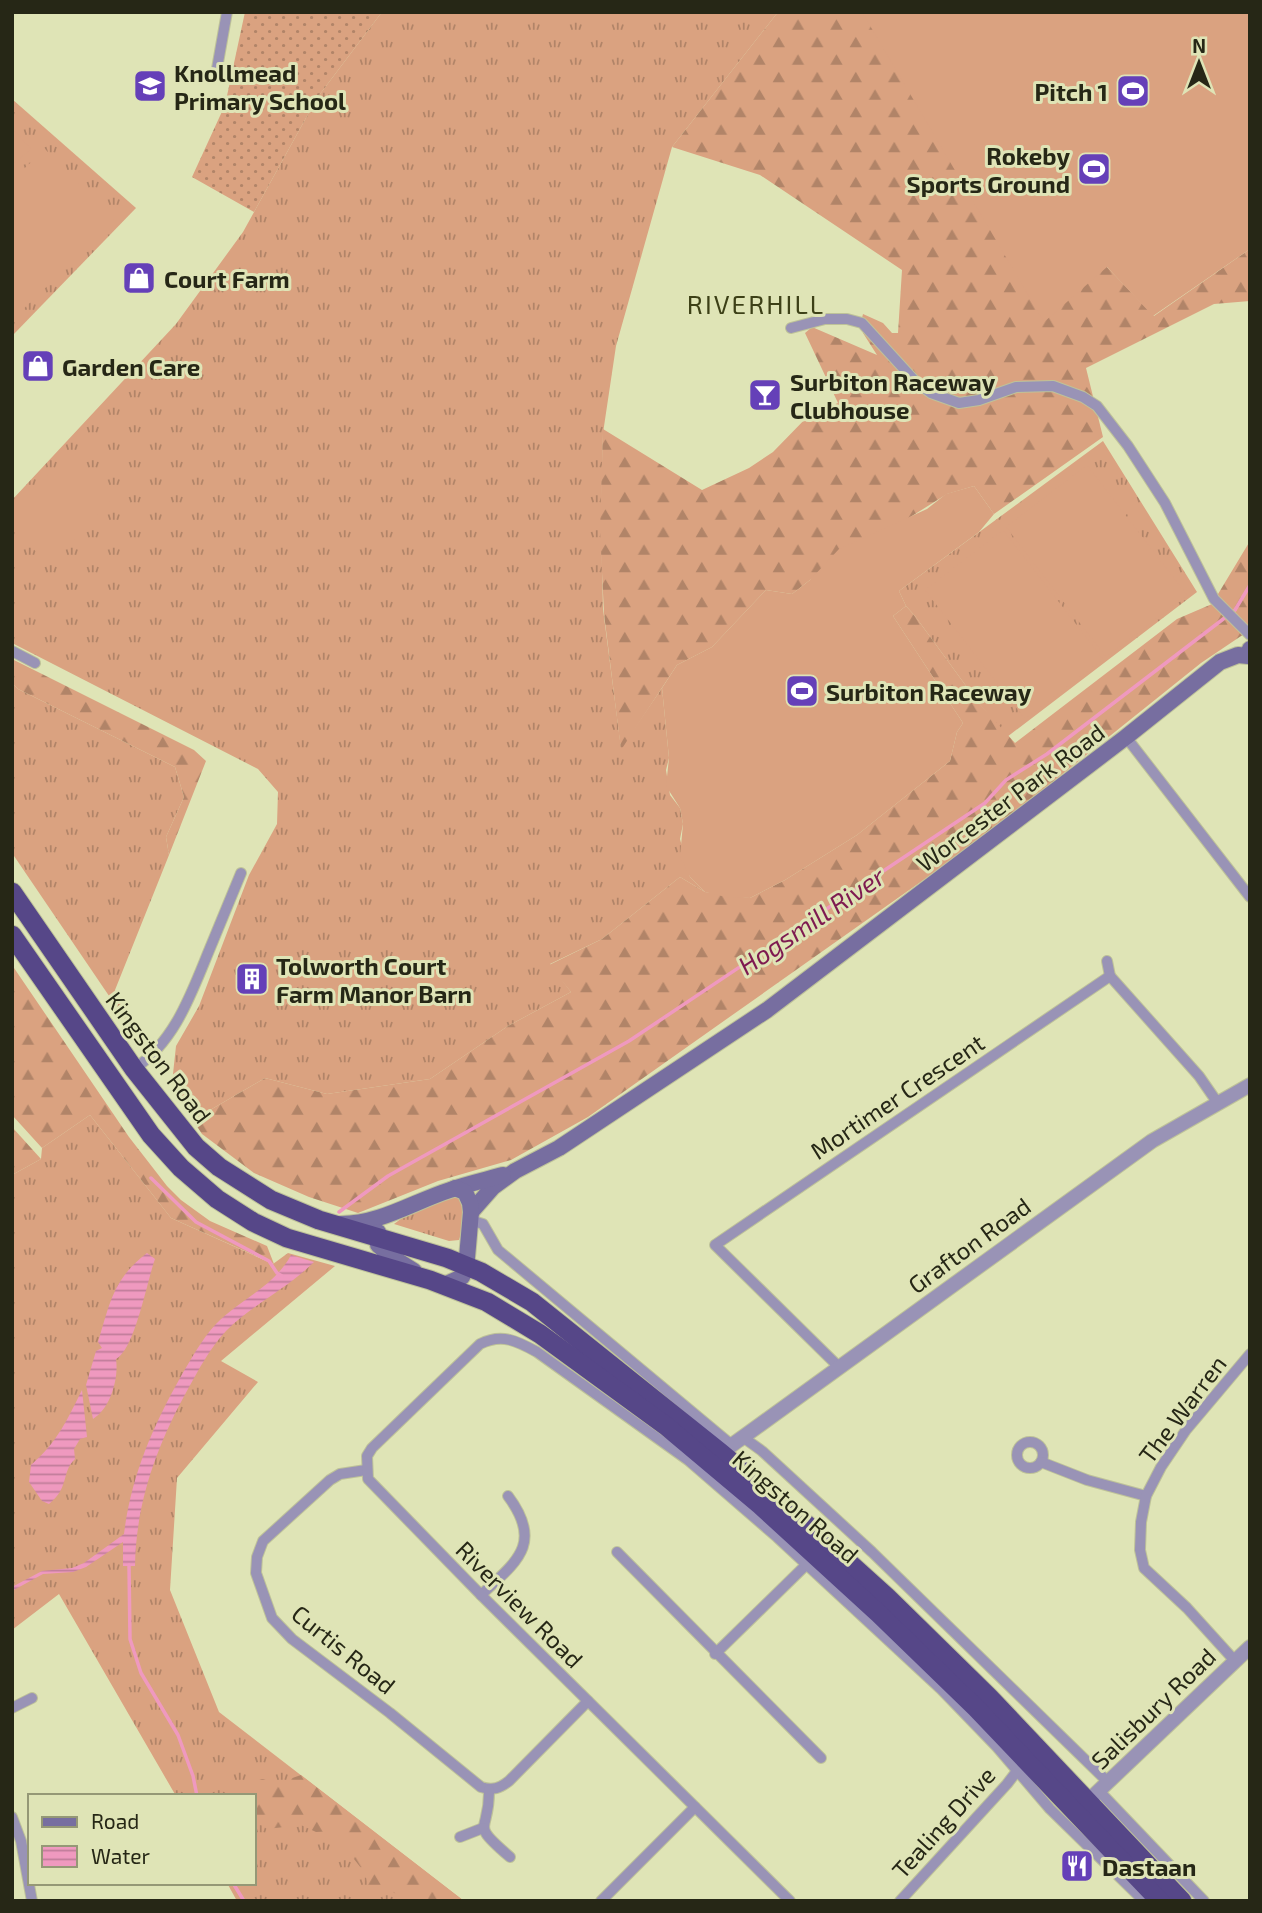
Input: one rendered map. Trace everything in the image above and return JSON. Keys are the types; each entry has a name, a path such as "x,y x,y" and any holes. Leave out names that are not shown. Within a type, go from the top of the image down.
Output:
{"highway":[{"name":"Kingston Road","path":"12,892 134,1069 174,1122 196,1147 219,1167 271,1200 303,1214 377,1235 466,1266 508,1287 733,1446 806,1524 887,1597 989,1697 1098,1792 1182,1901"},
{"name":"Kingston Road","path":"12,935 129,1105 173,1159 217,1199 253,1222 287,1238 437,1282 487,1302 561,1349 666,1426 760,1505 922,1655 1146,1895 1160,1901"}],"main road":[{"name":"Worcester Park Road","path":"515,1171 559,1148 766,1010 1126,737 1220,662 1249,654"},
{"path":"335,1224 362,1223 393,1214 455,1188 515,1171"},
{"path":"470,1216 493,1187 515,1171"},
{"path":"393,1214 377,1235 378,1245 437,1282 462,1277 466,1266 470,1216 468,1196 455,1188"}],"street":[{"path":"216,74 227,12"},
{"path":"791,328 825,319 847,319 862,323 915,381 931,393 959,403 979,400 1016,387 1053,386 1083,397 1097,406 1128,446 1165,503 1214,599 1250,635"},
{"path":"12,651 35,663"},
{"path":"1126,737 1250,897"},
{"path":"134,1069 145,1062 166,1039 181,1017 241,873"},
{"path":"1107,961 1110,976 1199,1076 1217,1102"},
{"name":"Mortimer Crescent","path":"715,1245 1110,976"},
{"name":"Grafton Road","path":"733,1446 1152,1141 1250,1085"},
{"path":"470,1216 483,1224 493,1244 507,1258 733,1446 762,1451 872,1552 1204,1901"},
{"path":"702,1241 715,1245 840,1368"},
{"name":"Kingston Road","path":"366,1471 366,1456 372,1448 480,1344 500,1337 519,1342 649,1431 730,1494 941,1689 1050,1809 1146,1895"},
{"name":"The Warren","path":"1235,1661 1187,1608 1144,1568 1140,1550 1141,1522 1146,1496 1161,1467 1186,1430 1250,1354"},
{"path":"1041,1462 1087,1480 1146,1496"},
{"name":"Riverview Road","path":"366,1471 372,1485 790,1901"},
{"name":"Curtis Road","path":"366,1471 340,1474 331,1480 263,1541 257,1557 256,1573 272,1618 292,1639 481,1787 489,1790"},
{"path":"481,1595 518,1559 523,1549 524,1528 521,1517 508,1496"},
{"path":"617,1552 715,1654 821,1758"},
{"path":"715,1654 807,1564"},
{"name":"Salisbury Road","path":"1098,1792 1250,1647"},
{"path":"12,1709 32,1698"},
{"path":"510,1857 488,1838 483,1828 489,1790 509,1781 588,1701"},
{"name":"Tealing Drive","path":"900,1901 1017,1771"},
{"path":"601,1901 695,1807"},
{"path":"12,1817 27,1852"},
{"path":"460,1837 483,1828"}],"green space":[{"path":"245,12 382,12 317,98 254,212 192,177 225,105"},
{"path":"382,12 778,12 672,147 616,346 603,433 603,609 621,748 662,688 669,758 666,770 670,795 680,808 683,824 680,839 690,877 705,892 680,877 602,939 550,964 571,992 508,1026 430,1079 327,1094 265,1078 205,1113 179,1099 172,1083 176,1046 199,1006 249,875 277,824 278,792 258,769 12,643 12,500 176,324 243,232 317,98"},
{"path":"778,12 862,12 1154,316 1250,249 1250,301 1214,304 1086,368 1103,437 994,514 974,486 947,494 792,594 766,590 712,647 677,665 621,750 604,614 600,530 603,429 702,490 749,468 773,452 810,414 838,403 805,333 812,327 877,355 863,333 867,324 862,318 863,314 883,323 892,333 898,333 902,270 760,175 672,147"},
{"name":"Rokeby Sports Ground","path":"862,12 1250,12 1250,249 1153,316 1107,267 1044,322"},
{"path":"12,99 136,208 12,336"},
{"path":"12,128 31,149 12,165"},
{"path":"45,149 115,221 12,320 12,180"},
{"path":"1103,441 1197,592 1007,737 906,606 899,591"},
{"path":"64,458 110,501 51,565 12,530 12,513"},
{"path":"1087,465 1187,595 1106,657 1006,527"},
{"name":"Surbiton Raceway","path":"974,486 994,514 979,532 899,591 906,606 893,616 963,723 957,732 950,761 857,835 785,880 750,898 726,897 705,892 690,877 680,856 683,824 680,808 666,786 669,758 662,688 677,665 712,647 766,590 792,594 810,580 839,549 927,509 946,494"},
{"path":"1003,530 1103,659 1025,719 925,590"},
{"path":"1250,541 1250,630 1201,663 980,840 588,1117 511,1160 438,1181 358,1213 309,1197 254,1173 202,1134 179,1099 205,1113 265,1078 327,1094 430,1079 508,1026 571,992 549,965 602,939 680,877 705,892 750,898 785,880 857,835 950,761 957,732 963,723 893,616 906,606 977,701 1015,743 1177,619 1212,604"},
{"path":"12,659 194,750 206,761 169,855 166,837 184,797 175,767 18,689 12,683"},
{"path":"12,683 18,689 175,767 184,797 166,837 169,855 115,990 139,1036 147,1039 141,1043 12,853"},
{"path":"12,965 129,1137 167,1186 210,1221 267,1246 274,1264 171,1218 90,1115 42,1148 12,1115"},
{"path":"90,1115 171,1218 273,1264 288,1253 335,1266 221,1361 258,1382 177,1478 170,1590 219,1712 464,1901 237,1901 228,1885 256,1885 256,1794 175,1794 59,1594 12,1630 12,1175 41,1159 42,1148"},
{"path":"12,1127 41,1159 12,1175"},
{"path":"450,1197 458,1197 462,1207 463,1224 459,1240 449,1241 394,1224 410,1212"},
{"path":"301,1775 464,1901 406,1901 393,1892 371,1898 365,1873 339,1840 336,1831 316,1832 301,1825 267,1829 256,1821 256,1794 245,1794 249,1784 262,1779 281,1782"}],"water":[{"path":"147,1253 155,1259 140,1314 129,1342 116,1359 115,1384 109,1401 93,1419 86,1385 96,1351 102,1348 98,1342 106,1315 120,1282"},
{"path":"291,1255 314,1262 226,1331 205,1359 177,1410 158,1453 144,1497 136,1542 135,1566 123,1566 123,1542 86,1567 73,1572 43,1574 12,1591 12,1587 42,1571 72,1568 84,1563 124,1534 127,1513 144,1453 180,1378 216,1324 275,1276"},
{"path":"82,1390 87,1437 80,1439 74,1449 75,1459 68,1469 63,1486 49,1504 42,1501 29,1482 31,1465 55,1439"}],"waterway":[{"name":"Hogsmill River","path":"339,1212 388,1176 629,1041 985,803 1006,780 1047,754 1235,610 1250,585"},
{"path":"151,1178 196,1222 269,1261 282,1276"},
{"name":"Hogsmill River","path":"129,1565 130,1639 141,1673 178,1735 197,1794"},
{"name":"Hogsmill River","path":"234,1885 244,1901"}],"place":[{"name":"Knollmead Primary School","path":"150,86"},
{"name":"Pitch 1","path":"1133,91"},
{"name":"Rokeby Sports Ground","path":"1094,169"},
{"name":"Court Farm","path":"139,278"},
{"name":"Garden Care","path":"38,366"},
{"name":"Surbiton Raceway Clubhouse","path":"765,395"},
{"name":"Surbiton Raceway","path":"802,691"},
{"name":"Tolworth Court Farm Manor Barn","path":"252,979"},
{"name":"Dastaan","path":"1077,1866"}],"district":[{"name":"RIVERHILL","path":"756,303"}]}
